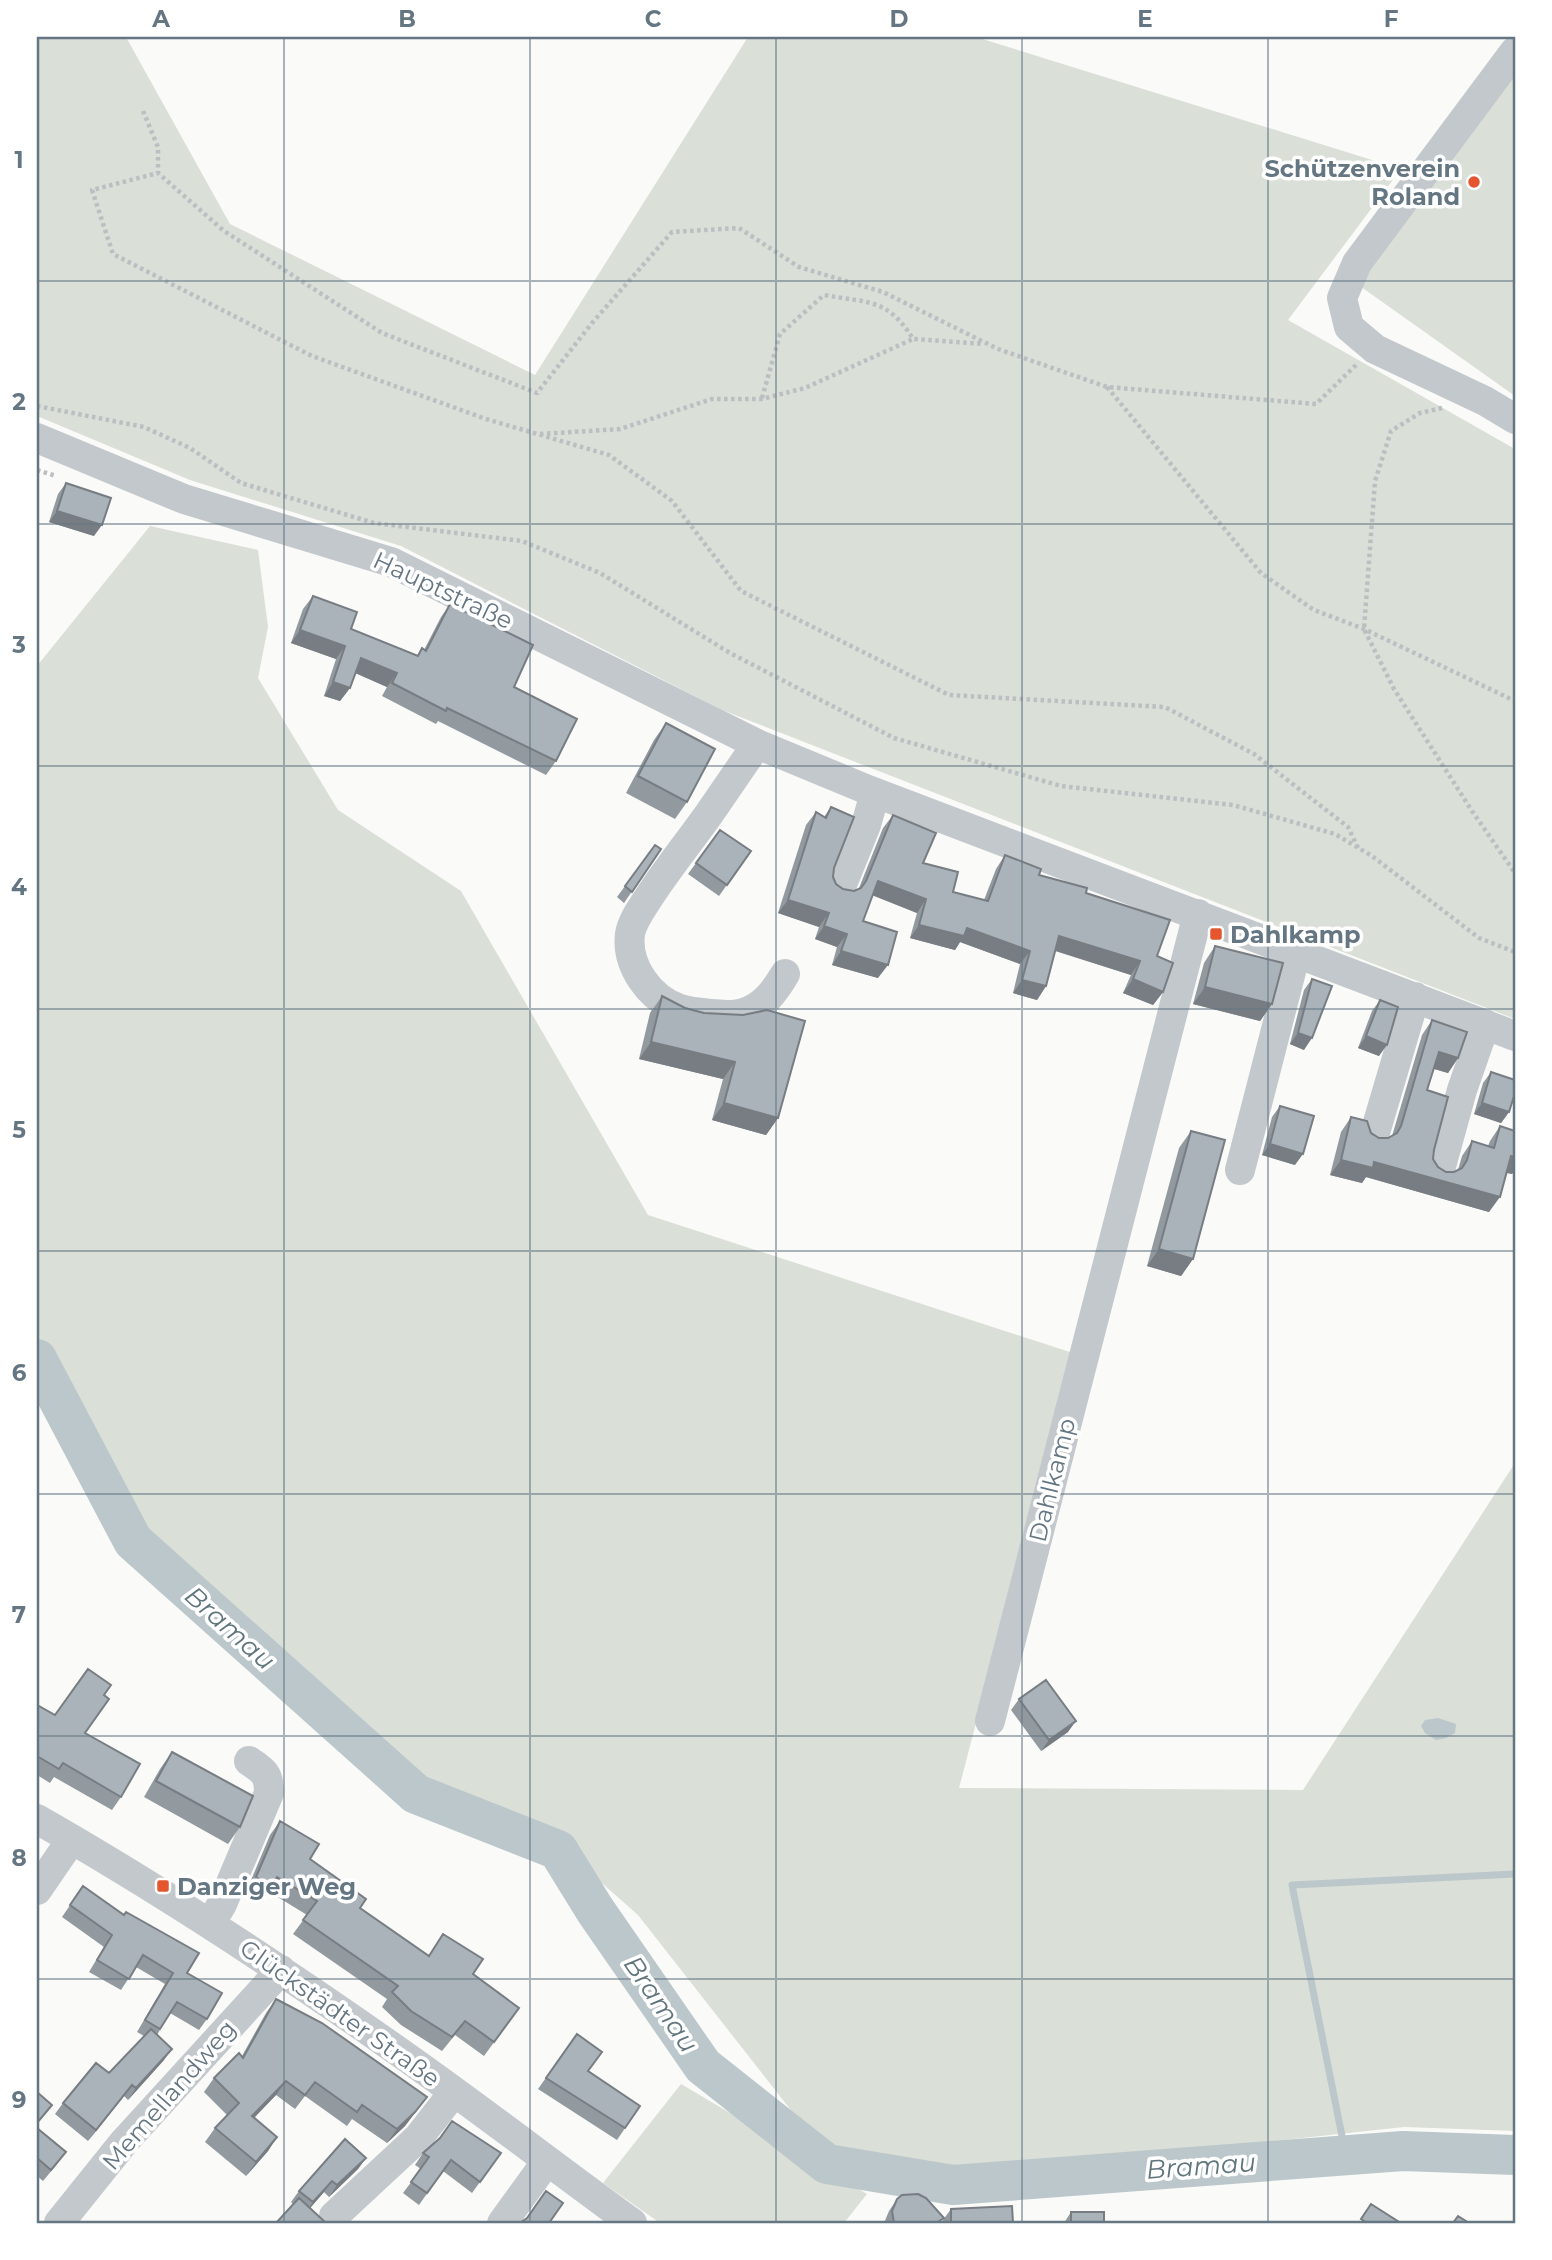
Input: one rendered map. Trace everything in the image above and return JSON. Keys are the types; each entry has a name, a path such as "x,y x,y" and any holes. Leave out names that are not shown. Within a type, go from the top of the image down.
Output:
{"street":[{"path":"1515,51 1357,263 1342,298 1349,327 1375,349 1485,401 1515,419"},
{"name":"Hauptstraße","path":"37,438 184,499 391,562 757,744"},
{"path":"785,974 773,994 743,1013 702,1013 680,1009 660,999 642,980 630,949 630,932 637,915 757,744 875,793 1515,1036"},
{"path":"841,887 866,825 875,793"},
{"name":"Dahlkamp","path":"990,1721 1198,914"},
{"path":"1240,1170 1296,952"},
{"path":"1374,1136 1415,998"},
{"path":"1440,1170 1462,1090 1485,1024"},
{"path":"210,1924 222,1904 269,1793 269,1781 263,1770 249,1761"},
{"name":"Glückstädter Straße","path":"37,1819 281,1970 454,2092 632,2223"},
{"path":"37,1890 72,1839"},
{"name":"Memellandweg","path":"60,2223 124,2142 281,1970"},
{"path":"334,2216 418,2138 454,2092"},
{"path":"502,2223 547,2161"}],"path":[{"path":"143,111 158,147 158,173 224,231 382,333 537,393 592,323 672,232 739,228 799,267 883,292 987,344 1107,387 1316,404 1375,349"},
{"path":"158,173 92,190 113,254 312,356 486,419 609,456 672,501 741,590 949,695 1165,707 1254,754 1348,827 1358,848"},
{"path":"762,399 780,334 824,295 883,305 903,322 913,339"},
{"path":"536,434 620,429 712,399 762,399 805,388 913,339 987,344"},
{"path":"1107,387 1261,573 1314,610 1364,629 1515,701"},
{"path":"37,406 144,427 190,448 241,483 374,523 522,541 600,573 730,653 894,738 1061,786 1233,805 1335,834 1372,856 1479,938 1515,952"},
{"path":"1446,408 1420,412 1391,431 1375,481 1364,629 1394,689 1515,873"}],"shaded area":[{"path":"37,37 126,37 230,224 535,375 748,37 976,37 1401,169 1288,320 1515,449 1515,1019 722,710 401,546 190,480 37,416"},
{"name":"Schützenverein Roland","path":"1515,70 1515,396 1357,284"},
{"path":"150,526 258,550 268,627 258,678 338,810 461,891 648,1215 1073,1353 959,1788 1303,1790 1515,1463 1515,2131 1404,2127 955,2176 830,2160 638,1915 561,1847 418,1790 136,1538 37,1346 37,666"},
{"path":"1438,1718 1456,1724 1455,1733 1436,1740 1425,1733 1421,1726 1425,1720"},
{"path":"681,2084 867,2194 844,2223 660,2223 603,2183"}],"building":[{"path":"66,483 111,498 102,525 57,511"},
{"path":"313,596 357,612 351,629 418,656 422,648 426,651 450,604 533,645 514,687 577,719 556,761 392,683 397,673 361,658 350,688 333,682 345,646 300,630"},
{"path":"666,723 715,749 687,802 638,776"},
{"path":"831,807 854,817 834,868 833,877 836,884 843,889 854,891 861,888 866,881 893,815 936,833 923,863 958,872 953,892 988,901 1005,855 1041,869 1039,875 1087,888 1086,893 1170,920 1157,956 1173,963 1163,992 1133,979 1140,961 1059,936 1046,986 1022,980 1030,951 967,928 964,936 919,925 926,899 878,881 863,921 897,932 888,965 841,951 847,934 824,926 829,913 788,900 816,812 826,818"},
{"path":"720,830 751,851 727,885 696,863"},
{"path":"655,845 661,849 632,892 625,886"},
{"path":"1215,946 1283,963 1272,1004 1205,987"},
{"path":"1312,979 1332,986 1312,1038 1298,1033"},
{"path":"662,996 685,1008 704,1013 743,1015 767,1010 805,1021 778,1118 724,1103 735,1062 651,1042"},
{"path":"1380,1000 1398,1007 1387,1045 1366,1036"},
{"path":"1432,1020 1467,1032 1458,1058 1439,1052 1427,1090 1448,1097 1433,1159 1438,1167 1446,1172 1454,1172 1462,1168 1467,1160 1472,1141 1494,1148 1500,1126 1515,1131 1515,1157 1511,1156 1500,1197 1374,1162 1373,1168 1341,1160 1351,1117 1367,1121 1371,1133 1379,1138 1388,1138 1397,1133"},
{"path":"1491,1072 1515,1080 1515,1093 1509,1112 1482,1103"},
{"path":"1280,1106 1314,1116 1303,1154 1270,1144"},
{"path":"1191,1131 1225,1140 1193,1259 1159,1249"},
{"path":"88,1669 111,1685 104,1695 109,1699 85,1733 140,1764 121,1797 63,1763 59,1769 37,1756 37,1705 55,1715"},
{"path":"1046,1680 1076,1721 1049,1740 1019,1699"},
{"path":"172,1752 253,1796 240,1827 156,1781"},
{"path":"280,1821 319,1844 310,1859 366,1899 360,1908 429,1956 443,1934 483,1959 473,1974 519,2008 494,2042 465,2021 452,2037 411,2011 392,1992 398,1986 303,1920 317,1901 277,1877 271,1887 256,1877"},
{"path":"83,1886 124,1915 126,1912 199,1953 187,1973 222,1993 207,2019 177,2002 160,2029 145,2020 173,1973 143,1955 129,1979 97,1960 112,1935 70,1905"},
{"path":"276,1999 322,2023 427,2097 397,2129 362,2105 357,2112 315,2082 305,2095 286,2081 252,2116 277,2137 256,2162 215,2128 239,2103 214,2078 239,2053 243,2058"},
{"path":"151,2029 172,2049 136,2088 132,2085 96,2130 63,2103 96,2063 109,2073"},
{"path":"577,2034 602,2052 588,2071 640,2106 625,2128 546,2078"},
{"path":"37,2092 52,2105 37,2123"},
{"path":"452,2121 501,2153 480,2182 451,2160 427,2193 411,2182 429,2157 423,2153 440,2138"},
{"path":"37,2128 66,2152 51,2170 37,2158"},
{"path":"345,2139 366,2158 337,2185 332,2181 313,2202 299,2191"},
{"path":"546,2191 563,2203 549,2223 520,2223 527,2218"},
{"path":"918,2194 926,2198 944,2218 936,2223 894,2223 892,2211 897,2199 902,2195"},
{"path":"299,2198 325,2222 276,2223"},
{"path":"1371,2204 1399,2222 1367,2223 1361,2219"},
{"path":"1012,2206 1013,2223 951,2223 951,2209"},
{"path":"1071,2212 1104,2212 1104,2223 1071,2223"},
{"path":"1458,2216 1469,2223 1453,2223"}],"waterway":[{"name":"Bramau","path":"37,1359 133,1541 416,1794 558,1850 595,1910 703,2066 827,2164 953,2185 1403,2151 1515,2155"},
{"path":"1346,2156 1292,1885 1515,1874"}],"place":[{"name":"Schützenverein Roland","path":"1474,182"},
{"name":"Dahlkamp","path":"1216,934"},
{"name":"Danziger Weg","path":"163,1886"}]}
